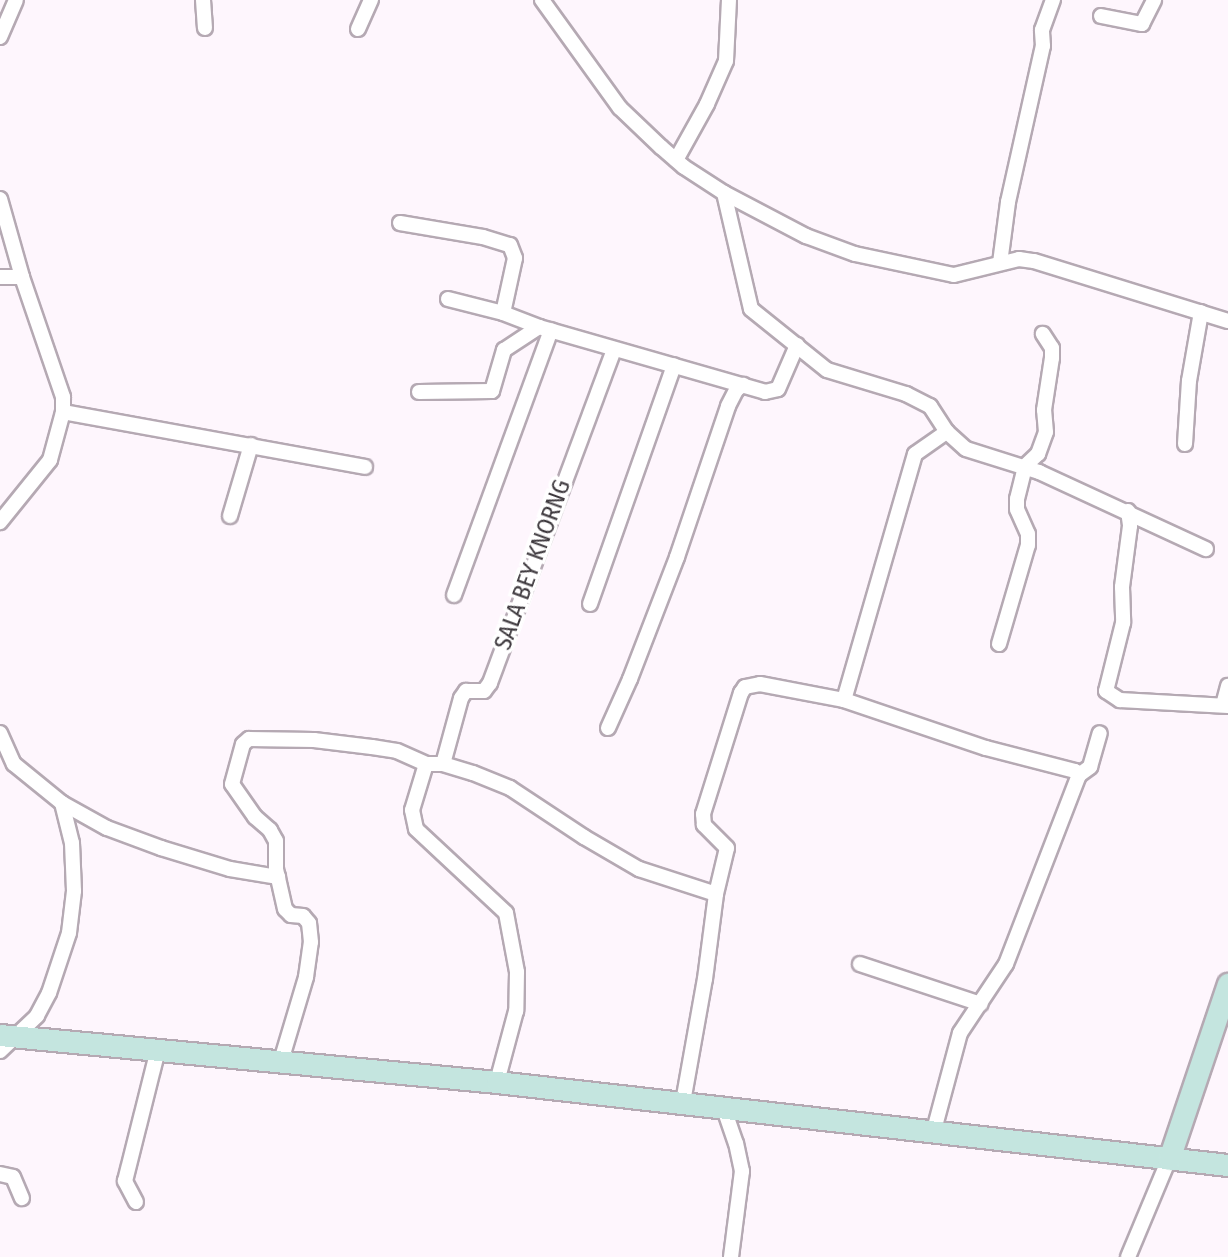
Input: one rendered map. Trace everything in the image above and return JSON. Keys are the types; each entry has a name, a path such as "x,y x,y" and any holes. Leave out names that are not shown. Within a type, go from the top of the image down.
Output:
{"street":[{"path":"0,37 16,0"},
{"path":"203,0 205,28"},
{"path":"358,29 371,0"},
{"path":"542,0 620,108 677,160 724,193 806,236 855,254 954,275 1000,263 1034,261 1228,321"},
{"path":"677,160 726,61 729,0"},
{"path":"1000,263 1008,202 1043,46 1042,30 1053,0"},
{"path":"1101,16 1142,24 1154,0"},
{"path":"724,193 751,309 827,370 906,394 930,407 947,432 966,449 1026,466 1206,549"},
{"path":"0,199 22,276 60,381 63,412 47,465 0,522"},
{"path":"400,223 483,237 510,245 515,258 503,313"},
{"path":"0,277 22,276"},
{"path":"448,299 765,392 778,389 796,345"},
{"path":"1185,444 1189,381 1201,312"},
{"path":"419,392 492,391 504,349 545,329"},
{"path":"454,594 545,329"},
{"path":"999,644 1028,545 1028,534 1017,509 1026,466 1038,454 1046,432 1044,410 1052,348 1042,334"},
{"name":"SALA BEY KNORNG","path":"443,764 461,698 466,691 484,691 490,683 614,349"},
{"path":"590,604 674,365"},
{"path":"608,728 677,557 728,405 736,390 743,385"},
{"path":"63,412 365,467"},
{"path":"845,700 915,454 947,432"},
{"path":"230,516 251,445"},
{"path":"1128,511 1130,526 1122,587 1123,623 1106,691 1120,700 1226,705 1228,686"},
{"path":"683,1102 705,979 716,894 727,848 704,825 703,814 741,693 752,684 760,684 845,700 986,748 1075,771 1080,775"},
{"path":"0,733 14,764 62,803 107,828 230,869 278,877"},
{"path":"934,1130 960,1033 1013,950 1080,775 1090,767 1100,733"},
{"path":"281,1061 306,977 311,942 309,923 303,916 291,915 285,909 278,877 276,841 232,784 243,744 249,739 314,740 372,747 397,751 426,764 443,764 510,788 584,837 639,869 716,894"},
{"path":"426,764 412,810 416,829 506,913 517,972 516,1011 496,1082"},
{"path":"4,1040 37,1016 57,971 69,933 74,891 72,843 62,803"},
{"path":"860,964 981,1004"},
{"path":"1128,1257 1173,1159 1228,984"},
{"path":"4,1040 158,1050 496,1082 1228,1165"},
{"path":"136,1202 126,1188 125,1181 158,1050"},
{"path":"723,1106 742,1171 731,1257"},
{"path":"0,1174 13,1177 22,1198"}]}
